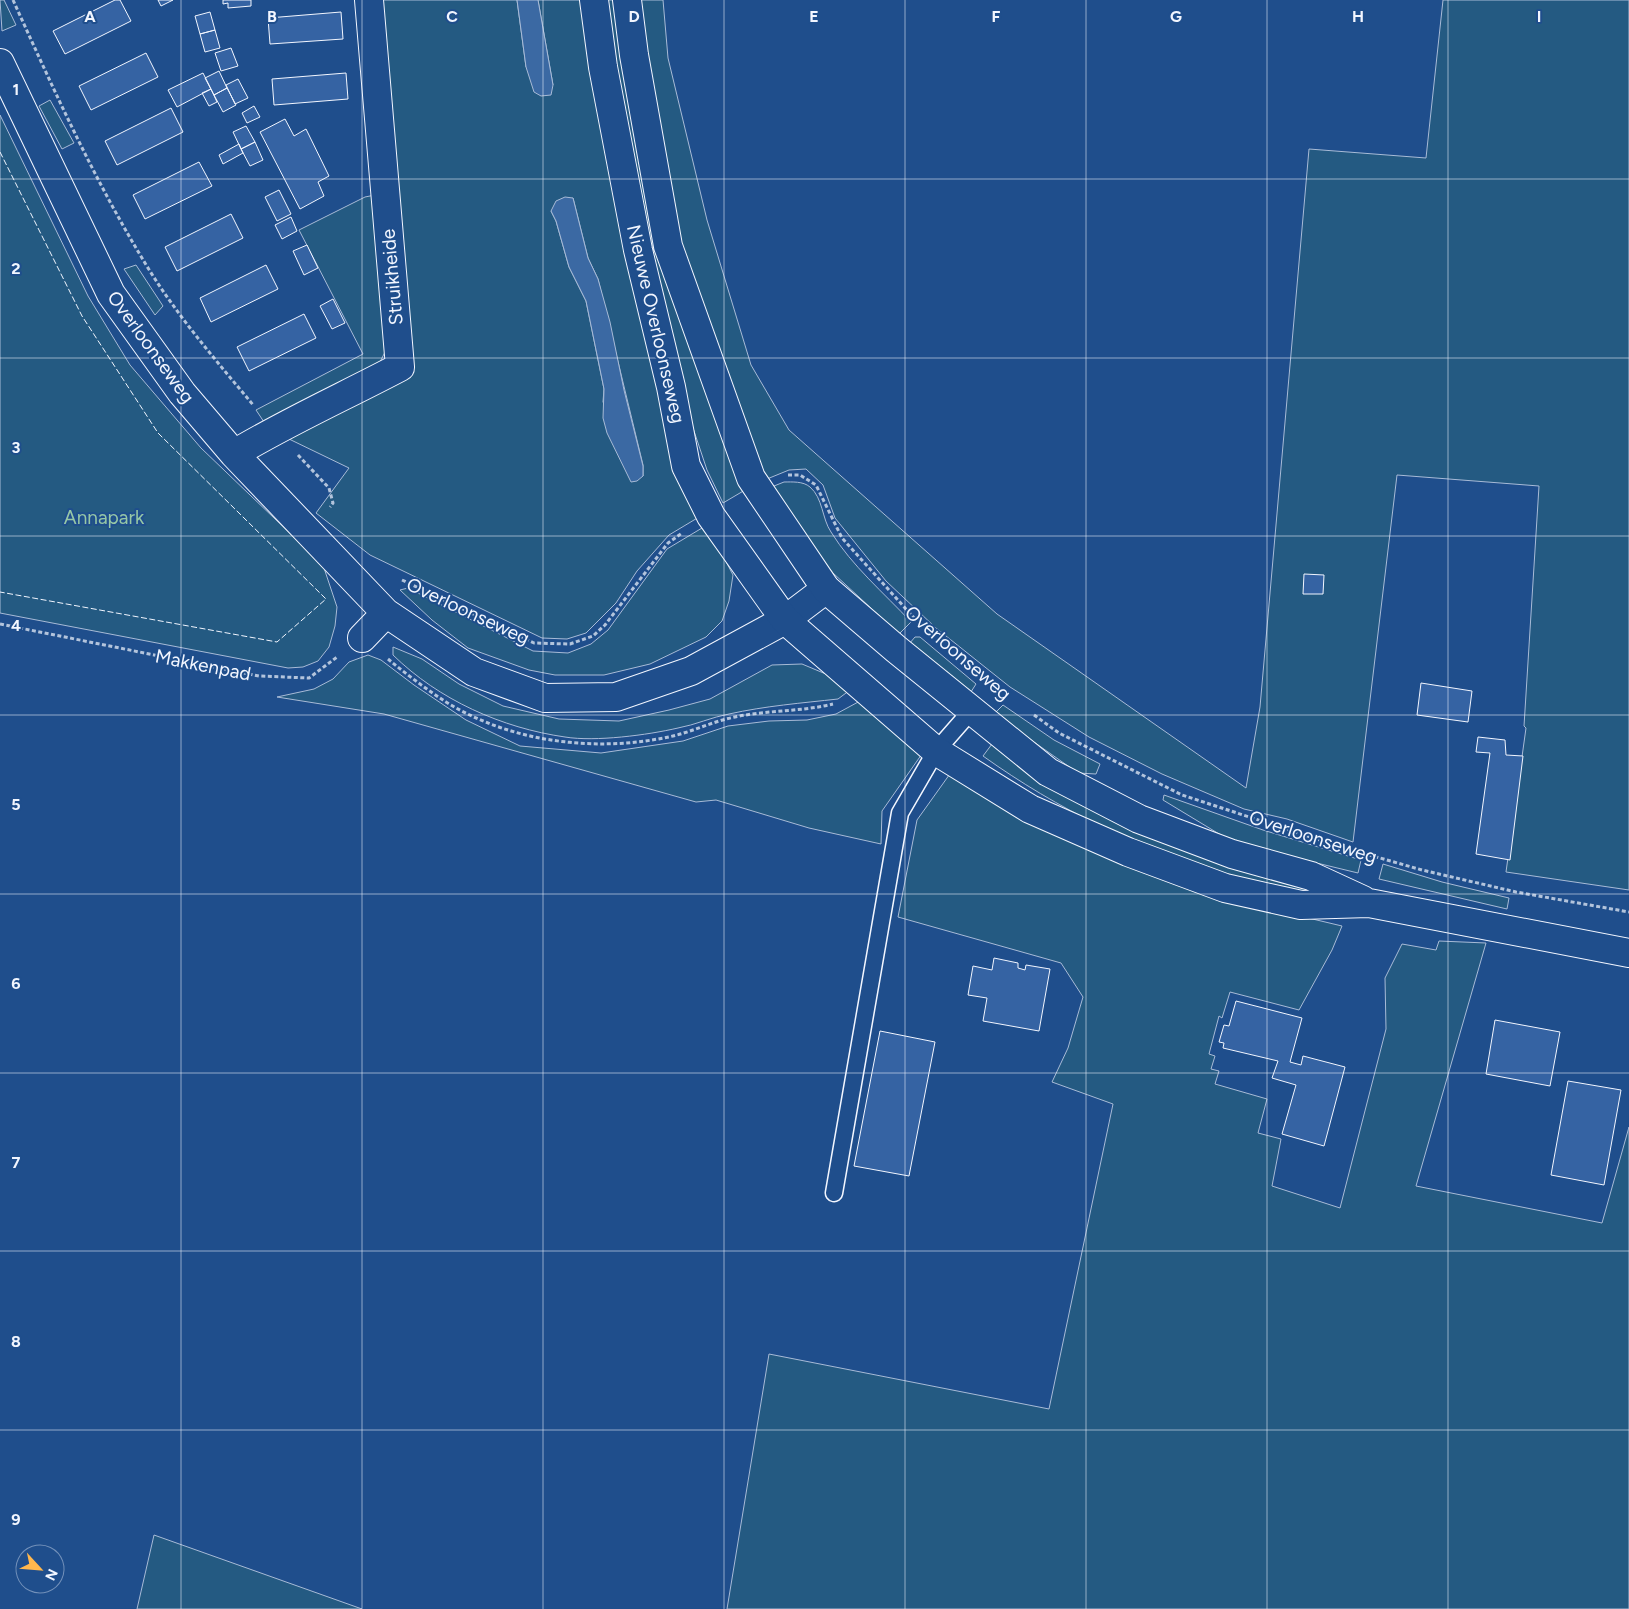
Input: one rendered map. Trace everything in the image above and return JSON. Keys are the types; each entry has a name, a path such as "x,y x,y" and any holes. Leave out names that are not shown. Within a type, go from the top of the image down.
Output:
{"street":[{"name":"Struikheide","path":"234,454 273,430 302,418 400,367 369,0"},
{"name":"Nieuwe Overloonseweg","path":"594,0 604,67 638,250 672,387 686,466 711,516 785,620"},
{"name":"Nieuwe Overloonseweg","path":"627,0 634,55 668,246 751,478 826,589"},
{"name":"Overloonseweg","path":"0,62 111,294 182,393 234,454 386,613 474,672 545,698 616,697 691,671 785,620 826,589 1048,772 1139,819 1232,854 1311,876 1369,903"},
{"path":"362,638 386,613"},
{"name":"Overloonseweg","path":"785,620 936,751 1030,809 1128,852 1225,888 1301,905 1369,903 1629,953"}],"lane":[{"path":"834,1193 900,812 936,751 971,710"}],"path":[{"path":"13,0 80,148 142,259 185,322 273,430 329,488 333,503 305,528"},
{"name":"Overloonseweg","path":"758,489 781,475 800,475 816,486 842,538 920,624"},
{"name":"Overloonseweg","path":"363,590 393,576 534,643 570,644 593,636 668,543 711,516"},
{"name":"Makkenpad","path":"0,624 259,676 309,678 362,638"},
{"name":"Overloonseweg","path":"1026,710 1059,732 1182,795 1338,846 1422,870 1516,892 1629,912"}],"green space":[{"path":"0,0 4,0 16,25 2,31"},
{"path":"380,0 517,0 526,67 553,85 538,0 582,0 704,514 669,535 637,571 616,603 586,633 567,639 542,638 370,555 316,513 349,468 289,439 410,376","holes":["573,198 588,258 598,279 643,465 643,476 603,402 604,389 586,301 569,267 556,221 551,211"]},
{"path":"601,0 618,0 745,490 723,503 707,470 689,416 635,188"},
{"path":"634,0 663,0 668,58 707,220 751,365 789,430 997,614 1246,788 1260,707 1309,149 1426,158 1443,0 1629,0 1629,890 1506,872 1526,728 1524,726 1539,486 1397,475 1353,842 1287,819 1244,809 1162,774 1089,737 1010,687 936,628 886,581 835,518 823,485 806,469 789,470 767,479 740,418 683,260"},
{"path":"50,100 74,143 62,149 39,106"},
{"name":"Annapark","path":"0,115 88,296 130,365 201,448 323,565 337,607 335,626 329,647 318,661 303,667 288,668 0,613"},
{"path":"375,195 387,348 378,366 264,422 256,410 363,354 299,230 365,197"},
{"path":"136,265 163,306 155,315 124,269"},
{"path":"784,482 804,484 810,487 818,497 828,527 839,544 858,568 911,622 899,634 833,573 786,515 769,488"},
{"path":"707,525 733,575 729,601 722,621 706,637 650,664 604,675 555,675 529,670 468,648 432,620 400,590 408,588 533,651 568,653 591,644 608,630 667,549"},
{"path":"915,637 920,637 976,684 969,695 909,644"},
{"path":"393,647 422,659 459,684 503,706 559,719 619,721 669,710 710,699 772,665 802,664 833,677 850,690 838,699 743,711 684,727 652,733 591,739 565,737 518,727 495,719 451,698 430,686 411,671 393,655"},
{"path":"368,655 381,660 466,720 520,746 601,753 683,741 728,726 769,721 807,720 836,714 860,701 924,751 882,811 881,844 809,828 716,800 696,802 384,714 277,697 314,689 333,679 349,662"},
{"path":"1003,705 1054,740 1100,764 1096,774 1078,773 994,714"},
{"path":"992,744 1034,772 1313,887 1311,898 1240,881 1197,867 1133,842 1041,794 983,756"},
{"path":"952,771 1241,902 1342,926 1332,950 1299,1010 1230,992 1222,1018 1219,1016 1209,1054 1215,1056 1211,1069 1219,1071 1215,1084 1267,1099 1258,1133 1281,1139 1272,1186 1340,1208 1386,1029 1385,978 1402,944 1436,950 1439,941 1486,943 1416,1186 1602,1223 1629,1127 1629,1609 727,1609 769,1354 1049,1409 1113,1104 1052,1082 1068,1048 1083,997 1061,963 898,917 917,820"},
{"path":"1164,795 1263,830 1361,860 1358,873 1234,843 1163,800"},
{"path":"1383,864 1442,882 1509,898 1507,909 1379,879"},
{"path":"154,1535 362,1609 137,1609"}],"shaded area":[{"path":"517,0 538,0 553,85 551,95 541,96 534,92 526,67"},
{"path":"565,197 573,198 588,258 598,279 610,322 624,390 643,466 643,476 637,481 631,482 607,433 603,418 604,389 586,301 569,267 556,221 551,211 556,201"}],"building":[{"path":"115,0 120,0 131,21 65,54 53,31"},
{"path":"158,0 173,0 161,6"},
{"path":"223,0 251,0 251,6 228,8 228,3 223,4"},
{"path":"210,12 215,30 200,34 195,16"},
{"path":"341,12 343,39 270,44 268,18"},
{"path":"215,30 220,48 205,52 200,34"},
{"path":"231,48 238,66 221,71 215,53"},
{"path":"146,53 158,77 91,110 79,86"},
{"path":"219,71 227,88 214,95 205,78"},
{"path":"203,73 211,89 177,107 168,90"},
{"path":"346,73 348,99 274,105 272,79"},
{"path":"238,79 248,98 235,104 226,85"},
{"path":"227,88 236,105 223,112 214,95"},
{"path":"211,89 217,102 209,106 202,93"},
{"path":"254,106 260,117 247,123 242,113"},
{"path":"171,108 183,132 117,165 105,141"},
{"path":"285,119 294,136 306,129 329,176 318,182 324,196 300,209 260,132"},
{"path":"246,126 255,142 241,149 233,132"},
{"path":"255,142 263,160 250,166 241,149"},
{"path":"239,144 243,153 223,164 219,155"},
{"path":"199,162 212,186 145,219 133,195"},
{"path":"279,190 291,214 277,221 265,197"},
{"path":"231,214 243,238 177,271 165,247"},
{"path":"291,217 297,231 282,239 275,225"},
{"path":"307,245 318,268 304,275 293,251"},
{"path":"266,265 278,289 211,322 200,298"},
{"path":"333,299 345,323 332,329 320,306"},
{"path":"304,314 316,338 249,371 237,347"},
{"path":"1304,574 1324,575 1323,594 1303,594"},
{"path":"1421,683 1472,691 1468,722 1417,715"},
{"path":"1478,737 1505,740 1506,755 1523,756 1510,860 1476,854 1490,753 1476,752"},
{"path":"994,958 1018,963 1018,968 1025,970 1026,965 1050,969 1039,1031 983,1021 987,998 968,995 973,966 992,970"},
{"path":"1236,1001 1302,1018 1290,1062 1301,1065 1303,1056 1345,1067 1324,1146 1282,1134 1296,1085 1272,1078 1278,1061 1223,1048 1224,1043 1219,1042 1224,1025 1229,1026"},
{"path":"1495,1020 1560,1032 1550,1086 1486,1074"},
{"path":"880,1031 935,1042 909,1176 854,1166"},
{"path":"1568,1081 1621,1090 1604,1185 1551,1175"}],"fence":[{"path":"0,152 82,316 158,433 326,599 277,642 0,592"}]}
